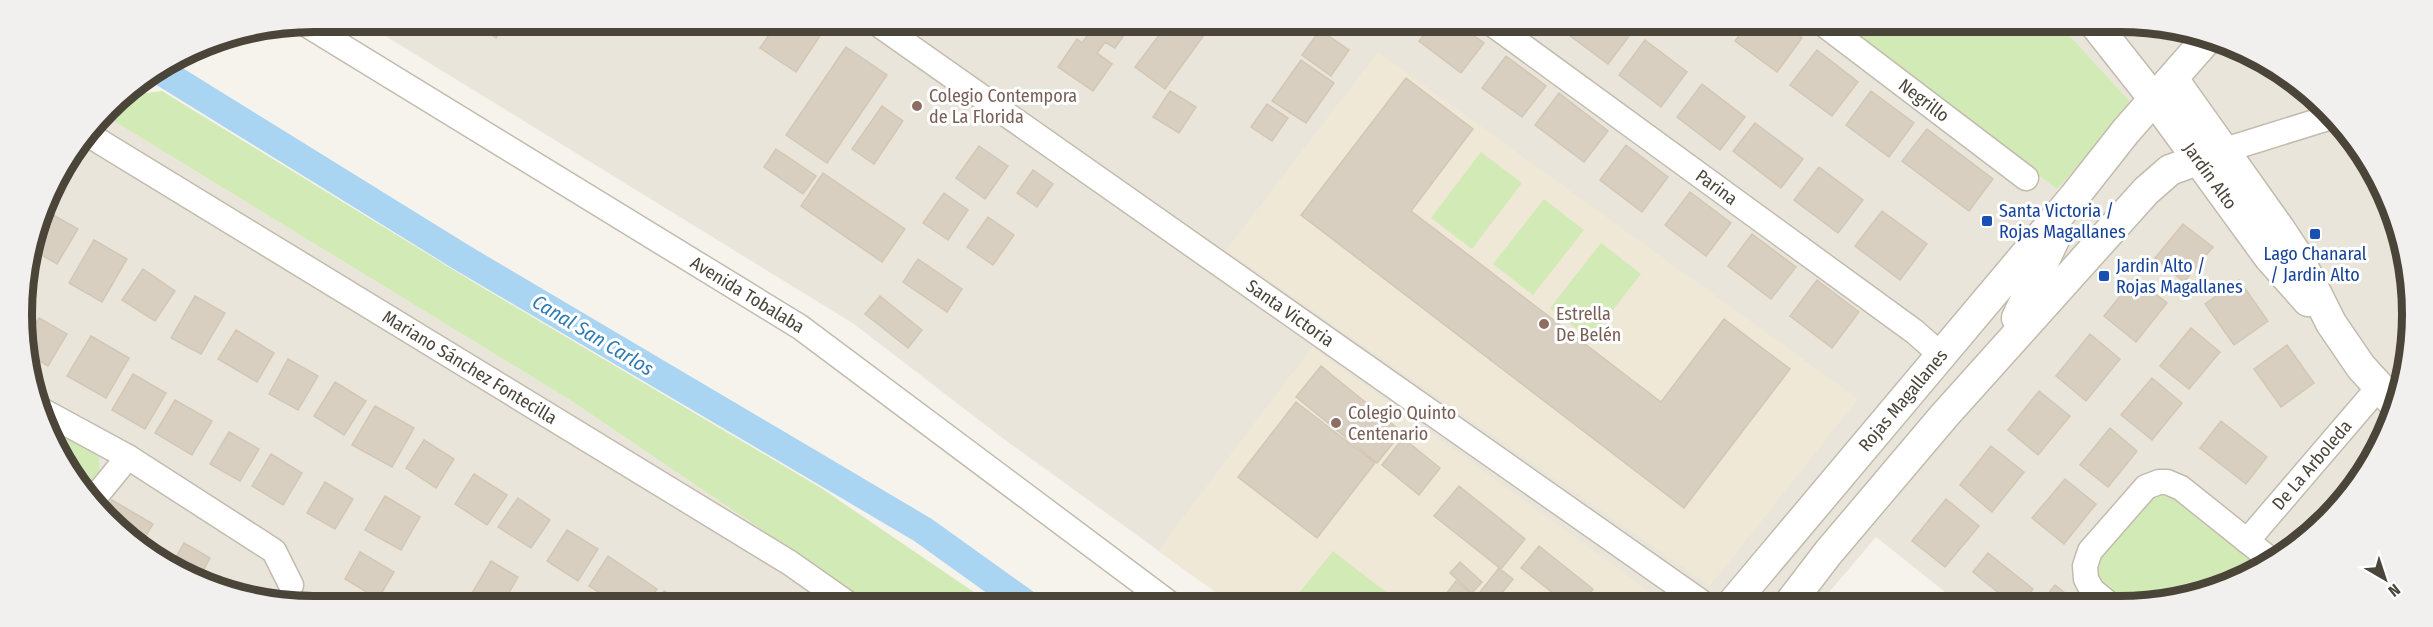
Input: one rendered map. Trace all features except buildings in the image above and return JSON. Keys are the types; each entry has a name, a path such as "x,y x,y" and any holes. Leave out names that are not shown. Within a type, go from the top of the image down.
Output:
{"street":[{"name":"Avenida Tobalaba","path":"319,32 800,327 1160,596"},
{"name":"Santa Victoria","path":"889,32 1694,596"},
{"name":"Parina","path":"1503,32 1906,326 1941,355"},
{"name":"Negrillo","path":"1834,32 2026,178"},
{"name":"Jardín Alto","path":"2104,32 2164,89 2212,154 2298,257 2331,323 2386,396"},
{"name":"Rojas Magallanes","path":"1738,596 2203,44"},
{"path":"2212,154 2324,119"},
{"name":"Mariano Sánchez Fontecilla","path":"93,138 790,563 837,596"},
{"name":"Rojas Magallanes","path":"1794,596 1828,553 1989,364 2157,180 2169,170 2212,154"},
{"name":"Rojas Magallanes","path":"1989,364 2026,300 2074,197"},
{"path":"1941,355 1947,381 1944,416"},
{"name":"De La Arboleda","path":"2247,541 2386,396"},
{"path":"50,415 128,457 274,551 291,585"},
{"path":"97,494 128,457"},
{"path":"2099,596 2092,590 2086,579 2086,558 2139,492 2152,483 2167,482 2181,488 2265,555"}],"shaded area":[{"path":"379,32 2138,32 2156,34 2210,46 2260,69 2305,101 2332,128 2364,173 2387,223 2396,258 2402,314 2396,369 2380,421 2354,470 2319,513 2276,548 2227,574 2175,590 2120,596 1950,596 1876,537 1826,596 1221,596 1001,437 854,324"},
{"name":"Estrella De Belén","path":"1378,52 1858,399 1710,586 1226,250"},
{"path":"110,119 570,400 860,596 314,596 258,590 206,574 172,558 114,513 79,470 53,421 41,386 32,332 34,277 46,223 69,172"},
{"name":"Colegio Quinto Centenario","path":"1312,347 1656,596 1221,596 1158,551"}],"green space":[{"path":"1850,32 2066,32 2132,104 2057,189"},
{"path":"162,91 475,283 821,488 980,596 860,596 570,400 110,119 136,95"},
{"path":"1481,152 1522,183 1472,249 1431,218"},
{"path":"1544,199 1584,230 1533,295 1493,264"},
{"path":"1601,243 1641,274 1590,339 1550,308"},
{"path":"53,421 99,454 99,475 91,486 69,454"},
{"path":"2160,494 2179,501 2255,561 2210,581 2192,586 2156,593 2113,596 2100,586 2094,567 2096,562 2154,495"},
{"path":"1333,551 1391,596 1297,596"}],"waterway":[{"name":"Canal San Carlos","path":"165,74 461,257 923,530 1015,596"}],"place":[{"name":"Colegio Contempora de La Florida","path":"917,106"},
{"name":"Santa Victoria / Rojas Magallanes","path":"1987,221"},
{"name":"Lago Chanaral / Jardin Alto","path":"2315,234"},
{"name":"Jardin Alto / Rojas Magallanes","path":"2104,276"},
{"name":"Estrella De Belén","path":"1544,324"},
{"name":"Colegio Quinto Centenario","path":"1336,423"}]}
